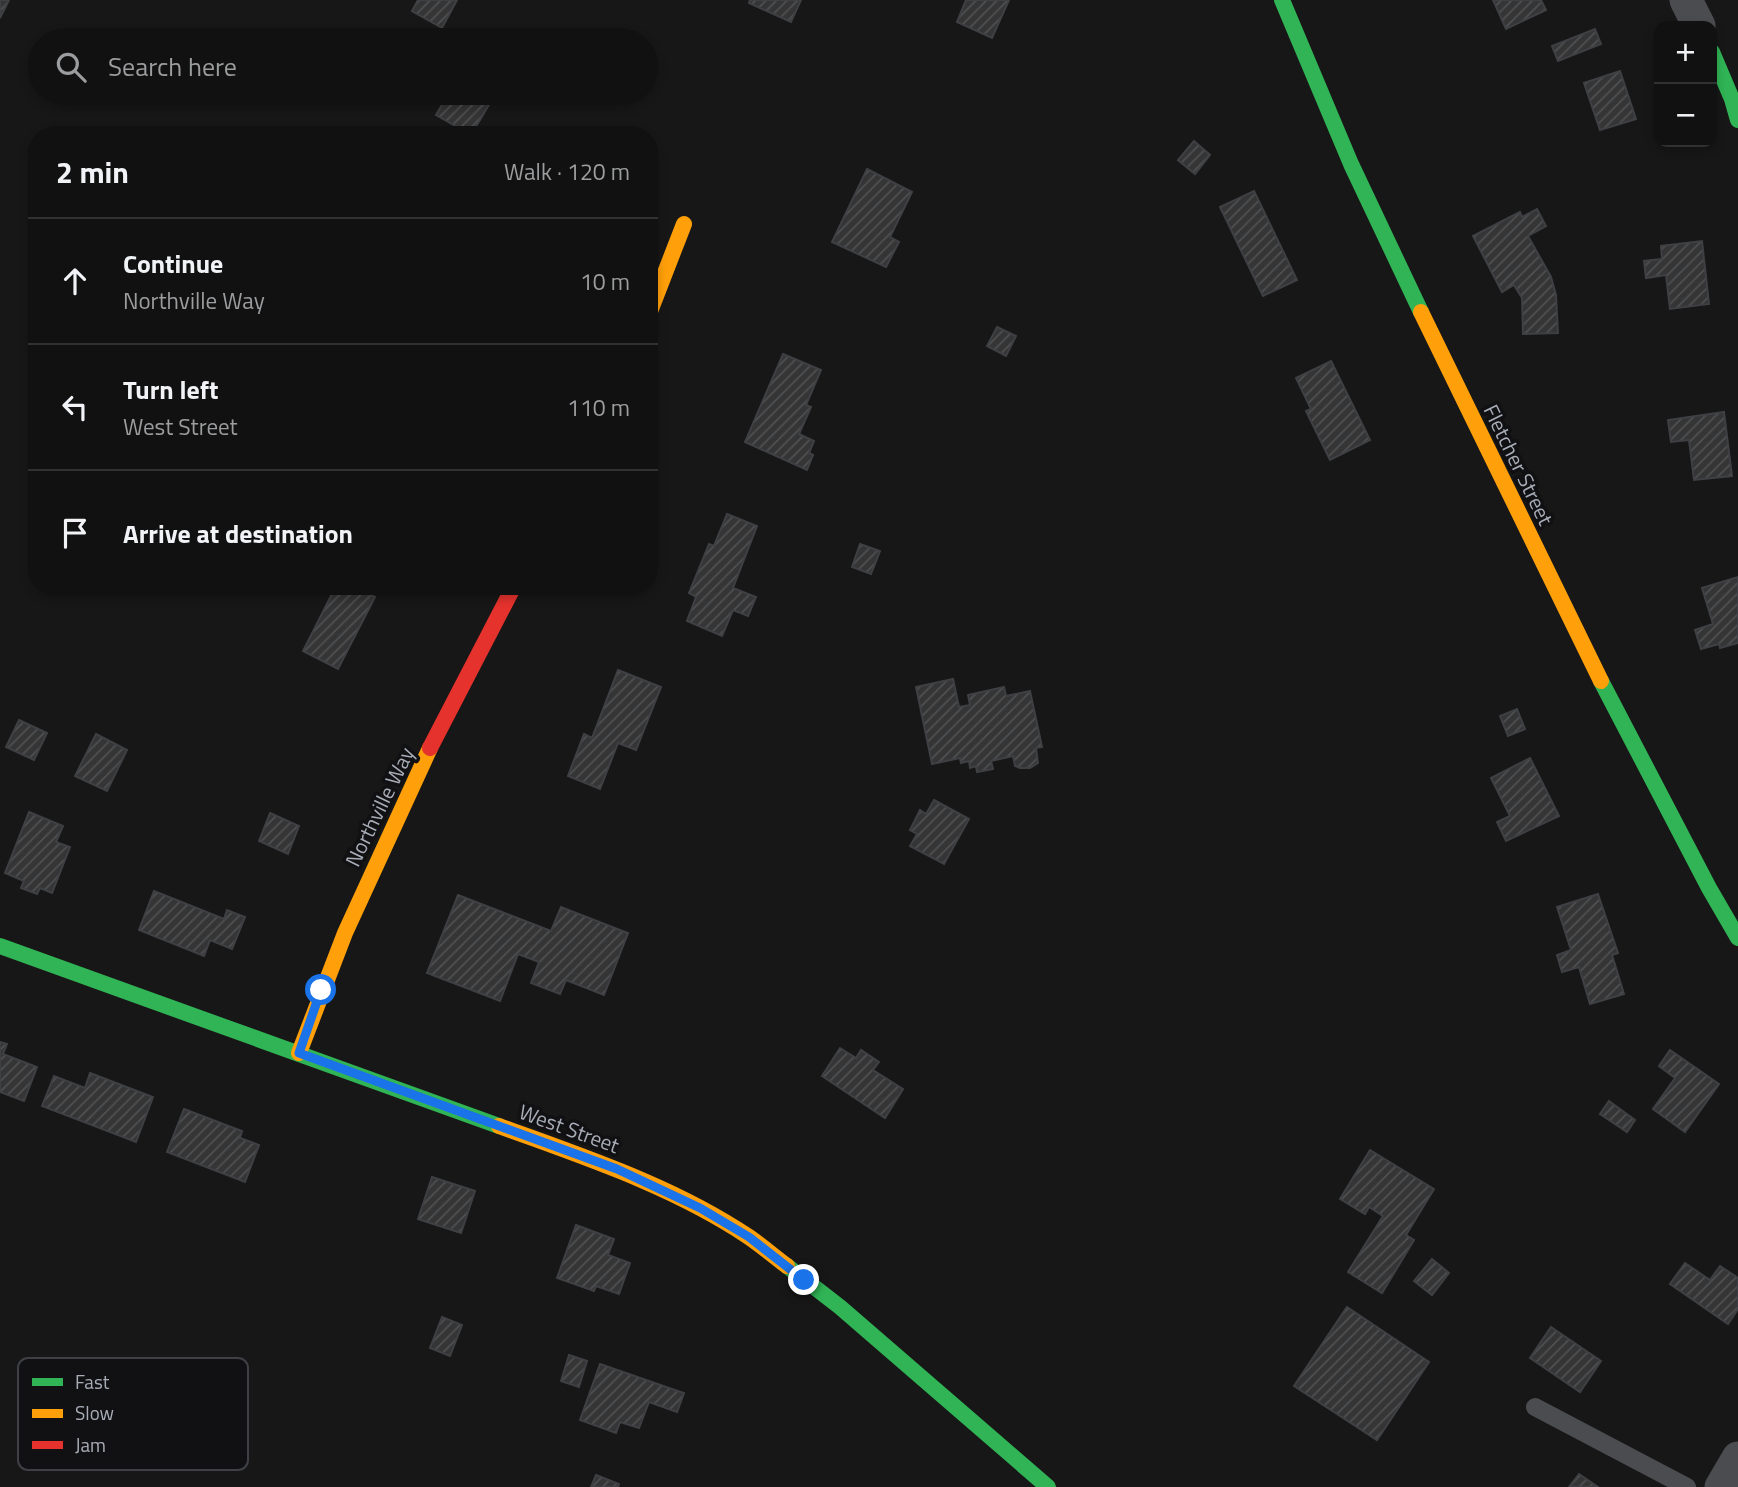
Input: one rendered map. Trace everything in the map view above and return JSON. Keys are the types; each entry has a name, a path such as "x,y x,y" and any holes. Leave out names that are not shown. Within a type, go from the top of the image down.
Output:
{"street":[{"name":"Fletcher Street","path":"1282,0 1351,164 1435,341 1613,702 1709,888 1738,938"},
{"path":"1686,0 1696,21"},
{"path":"1717,64 1738,120"},
{"path":"658,291 684,224"},
{"name":"Northville Way","path":"299,1053 321,990 384,843 509,595"},
{"name":"West Street","path":"0,946 617,1169 700,1208 749,1237 840,1307 1048,1487"},
{"path":"1721,1487 1738,1458"}],"lane":[{"path":"1535,1407 1687,1487"}],"building":[{"path":"0,0 9,0 0,18"},
{"path":"418,0 457,0 442,28 412,11"},
{"path":"750,0 801,0 791,22 749,3"},
{"path":"966,0 1009,0 992,38 957,22"},
{"path":"1493,0 1541,0 1546,10 1506,29"},
{"path":"1595,29 1601,44 1558,61 1552,46"},
{"path":"1620,71 1636,119 1600,130 1584,83"},
{"path":"442,105 489,105 476,126 455,126 436,115"},
{"path":"1194,141 1210,155 1195,174 1178,160"},
{"path":"867,169 912,192 890,237 899,242 886,267 832,242"},
{"path":"1254,191 1297,280 1263,296 1220,207"},
{"path":"1537,209 1546,226 1528,236 1551,277 1556,295 1558,333 1523,334 1522,298 1514,285 1502,292 1473,236 1520,212 1522,217"},
{"path":"1702,241 1709,304 1670,309 1666,275 1646,278 1644,261 1662,259 1661,246"},
{"path":"997,327 1016,336 1006,356 987,346"},
{"path":"783,354 821,370 806,405 811,407 799,434 814,441 809,453 813,455 807,470 745,442"},
{"path":"1331,361 1370,440 1330,460 1306,411 1311,409 1296,378"},
{"path":"1724,412 1732,476 1694,480 1689,440 1671,442 1668,420"},
{"path":"727,514 757,526 733,588 756,597 748,616 733,610 722,636 687,621 696,597 689,593 709,544 714,546"},
{"path":"860,544 880,551 871,574 852,567"},
{"path":"1738,577 1738,643 1701,649 1695,630 1713,624 1702,588"},
{"path":"331,595 375,597 338,669 303,651"},
{"path":"618,670 661,687 636,750 618,743 600,789 568,776 584,734 592,738"},
{"path":"953,679 959,707 970,705 968,695 1004,687 1006,696 1030,691 1042,747 1036,748 1038,763 1030,768 1020,768 1015,766 1013,756 991,761 993,769 977,772 976,766 970,768 969,761 961,763 960,758 932,764 916,687"},
{"path":"1517,709 1525,729 1508,736 1500,716"},
{"path":"19,720 47,733 34,760 6,747"},
{"path":"96,734 127,750 107,791 75,776"},
{"path":"1530,758 1559,816 1506,841 1497,822 1510,816 1491,778"},
{"path":"934,800 969,819 944,864 910,846 917,834 910,830 920,810 926,814"},
{"path":"29,812 63,826 56,842 70,847 52,893 40,888 37,894 21,888 24,881 5,873"},
{"path":"270,813 299,826 288,854 259,841"},
{"path":"154,891 224,919 227,910 245,917 232,949 210,940 204,956 139,930"},
{"path":"1598,894 1618,953 1612,955 1624,994 1590,1004 1579,967 1562,972 1557,955 1571,950 1557,907"},
{"path":"458,895 551,931 561,907 628,933 604,995 566,980 560,994 531,983 539,962 518,954 500,1001 427,973"},
{"path":"0,1042 7,1044 3,1054 37,1067 24,1101 0,1092"},
{"path":"840,1048 856,1058 861,1050 879,1062 873,1070 903,1089 885,1118 822,1076"},
{"path":"1670,1050 1719,1084 1685,1132 1653,1109 1675,1078 1659,1066"},
{"path":"90,1073 153,1097 136,1142 42,1106 54,1076 85,1088"},
{"path":"1609,1101 1635,1120 1627,1132 1600,1114"},
{"path":"184,1109 242,1131 240,1138 259,1145 245,1182 167,1152"},
{"path":"1370,1150 1434,1189 1406,1235 1414,1240 1382,1293 1348,1272 1383,1216 1369,1207 1365,1214 1340,1199"},
{"path":"432,1177 475,1191 461,1233 418,1219"},
{"path":"576,1225 614,1239 608,1255 630,1263 619,1294 596,1286 594,1291 557,1278"},
{"path":"1432,1259 1449,1273 1432,1295 1414,1281"},
{"path":"1685,1263 1710,1280 1720,1266 1738,1278 1738,1309 1728,1324 1670,1284"},
{"path":"1347,1307 1429,1362 1377,1440 1294,1386"},
{"path":"442,1317 462,1325 450,1356 430,1348"},
{"path":"1551,1327 1601,1361 1580,1392 1530,1358"},
{"path":"569,1355 587,1361 579,1387 561,1381"},
{"path":"600,1364 684,1393 677,1412 649,1402 639,1428 620,1422 616,1433 580,1420"},
{"path":"1579,1474 1598,1487 1569,1487"},
{"path":"596,1475 619,1484 618,1487 591,1487"}],"traffic: fast":[{"path":"1282,0 1351,164 1421,312"},
{"path":"1717,64 1738,120"},
{"path":"1601,681 1738,938"},
{"path":"0,946 499,1126"},
{"path":"787,1266 840,1307 1048,1487"}],"traffic: slow":[{"path":"658,291 684,224"},
{"path":"1421,312 1601,681"},
{"path":"299,1053 345,933 430,748"},
{"path":"499,1126 627,1174 690,1202 749,1237 787,1266"}],"traffic: jam":[{"path":"430,748 509,595"}],"route":[{"path":"321,990 299,1053 617,1169 700,1208 749,1237 804,1280"}]}
